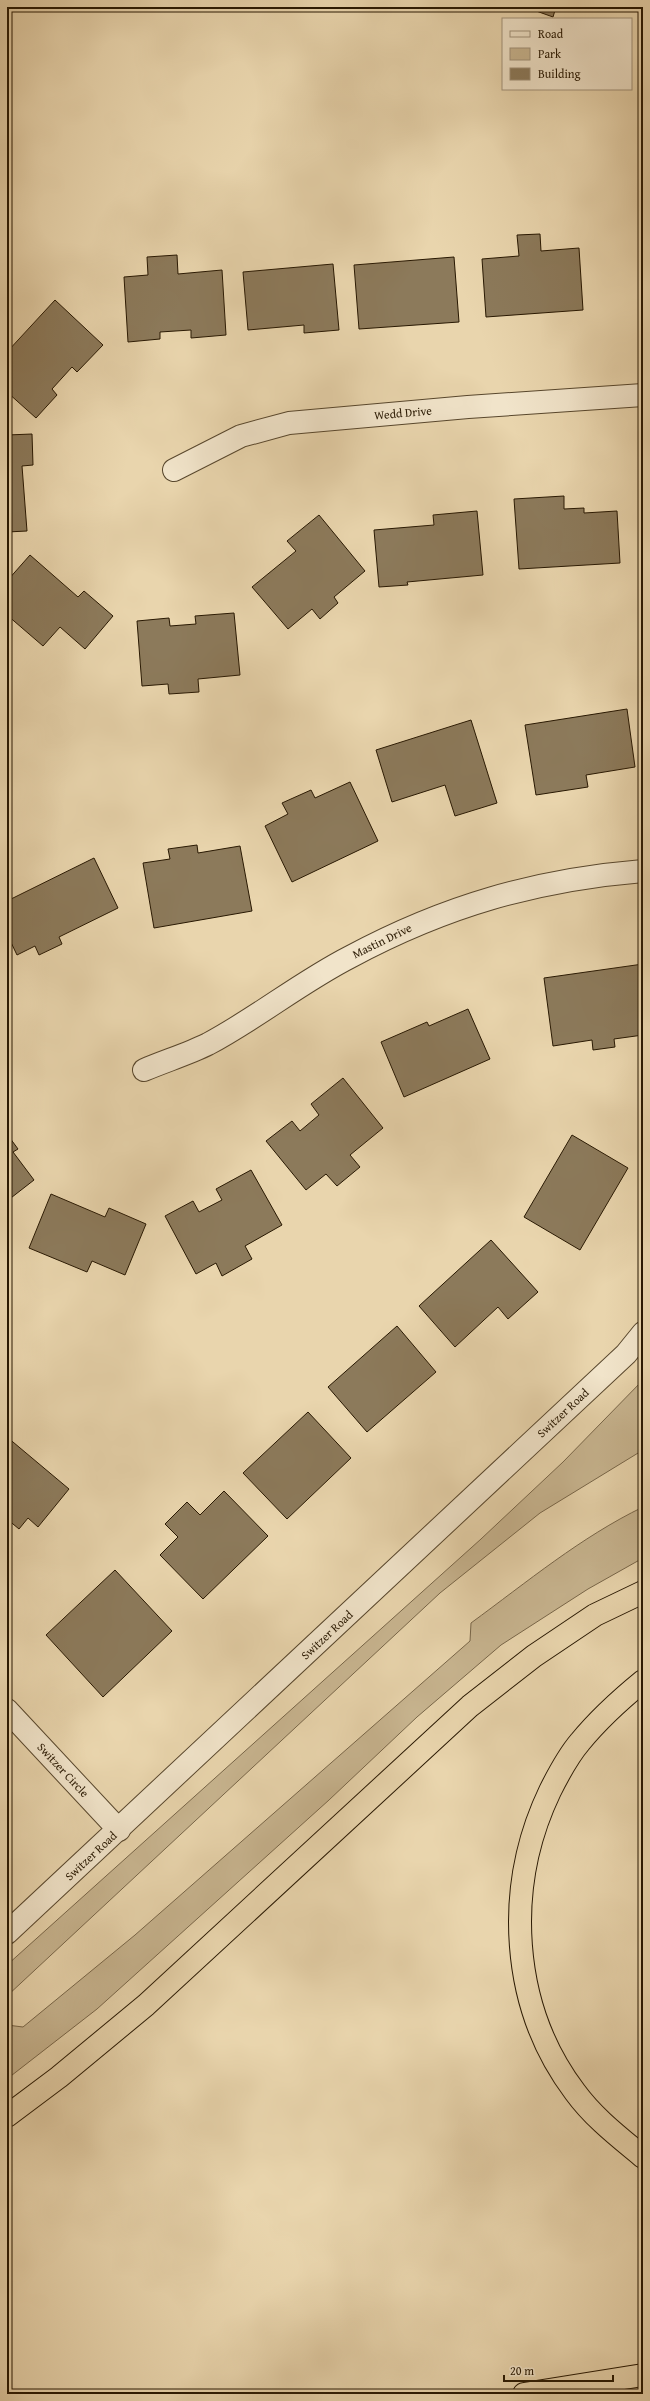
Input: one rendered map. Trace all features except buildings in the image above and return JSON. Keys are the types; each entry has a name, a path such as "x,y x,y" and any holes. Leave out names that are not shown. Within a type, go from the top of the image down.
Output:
{"highway":[{"path":"7,2116 59,2077 146,2005 470,1706 534,1656 596,1616 643,1592"},
{"path":"643,1681 622,1698 579,1742 557,1777 540,1812 528,1850 520,1893 519,1932 523,1970 535,2016 554,2060 575,2093 607,2128 643,2157"},
{"path":"524,2394 643,2376"}],"street":[{"name":"Wedd Drive","path":"174,470 241,436 289,423 468,407 643,395"},
{"name":"Mastin Drive","path":"144,1070 208,1044 348,957 424,920 516,890 604,874 643,871"},
{"name":"Switzer Road","path":"7,1933 119,1830 626,1354 643,1333"},
{"name":"Switzer Circle","path":"7,1710 119,1830"}],"green space":[{"path":"643,1380 643,1450 540,1513 440,1593 7,1996 7,1965 481,1539 563,1462"},
{"path":"643,1507 643,1558 588,1589 501,1645 417,1717 329,1800 97,2009 7,2079 7,2025 23,2027 135,1935 470,1641 471,1623 576,1546"}]}
